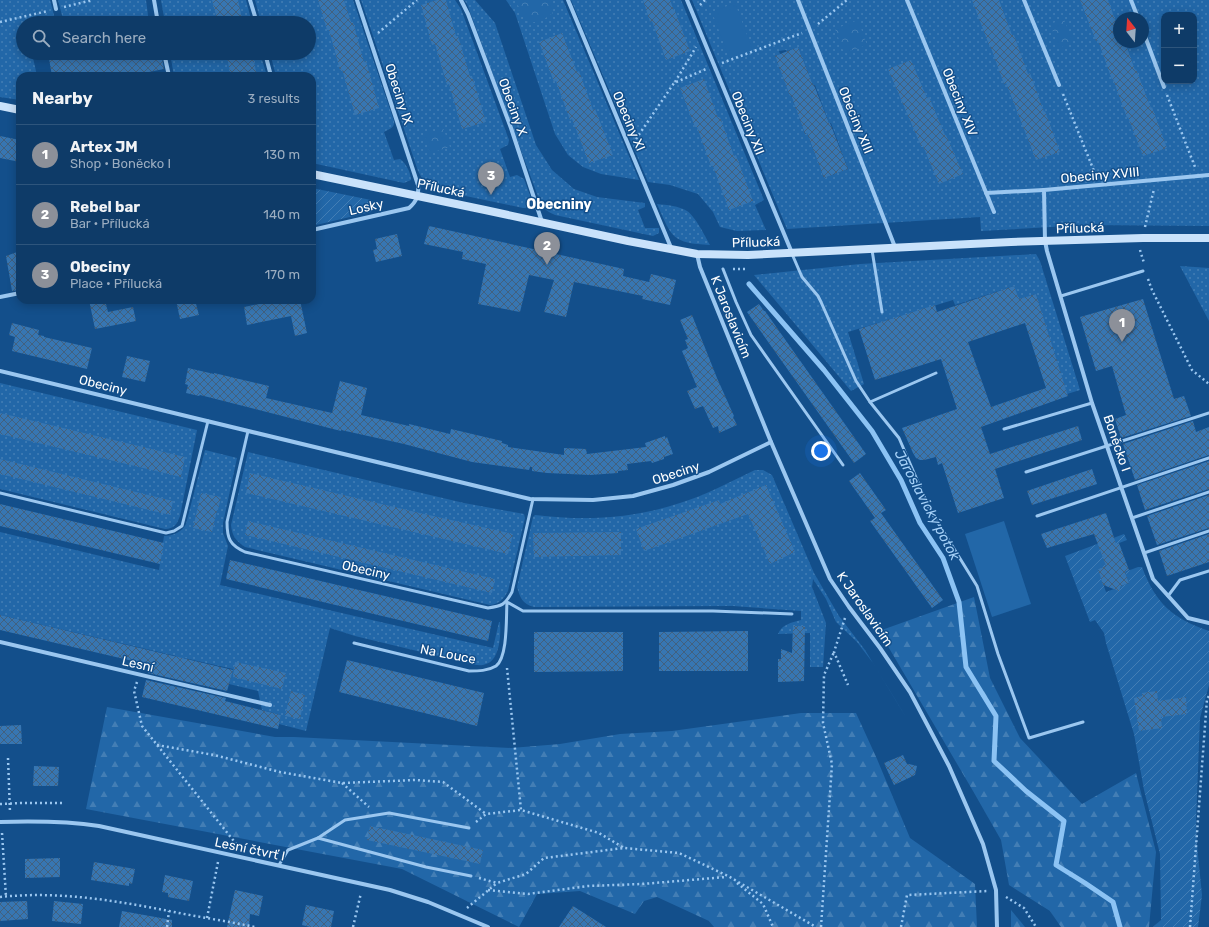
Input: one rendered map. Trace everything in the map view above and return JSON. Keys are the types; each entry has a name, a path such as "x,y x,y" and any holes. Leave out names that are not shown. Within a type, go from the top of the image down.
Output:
{"street":[{"path":"54,0 56,9"},
{"path":"154,0 157,16"},
{"path":"250,0 255,16"},
{"name":"Obeciny IX","path":"357,0 418,185 419,196"},
{"name":"Obeciny X","path":"461,0 468,14 511,128 542,222"},
{"name":"Obeciny XI","path":"568,0 672,250"},
{"name":"Obeciny XII","path":"687,0 792,252"},
{"name":"Obeciny XIII","path":"798,0 895,247"},
{"name":"Obeciny XIV","path":"907,0 994,212"},
{"path":"1024,0 1059,85"},
{"path":"1132,0 1136,12"},
{"path":"1149,47 1164,87"},
{"path":"166,60 168,72"},
{"path":"267,60 270,72"},
{"path":"0,106 16,109"},
{"name":"Přílucká","path":"316,175 697,254 748,255 1045,241 1143,238 1209,238"},
{"name":"Obeciny XVIII","path":"1045,241 1044,190 1209,175"},
{"path":"986,193 1044,190"},
{"name":"Losky","path":"316,229 409,208 415,203 419,196"},
{"name":"Boněcko I","path":"1045,241 1092,403 1153,579 1188,618 1209,623"},
{"name":"K Jaroslavicím","path":"697,254 700,267 771,442 830,578 910,692 949,766 983,844 996,890 997,927"},
{"path":"0,297 16,294"},
{"name":"Obeciny","path":"0,371 533,499 593,500 633,496 673,486 709,472 771,442"},
{"name":"Lesní","path":"0,642 270,705"},
{"name":"Lesní čtvrť I","path":"0,822 62,822 99,826 220,852 390,890 428,902 488,927"}],"lane":[{"path":"872,248 882,312"},
{"path":"792,252 802,277 818,296 821,302 856,382 899,438 930,510 977,586 998,654 1029,738 1083,722"},
{"path":"724,269 736,302 751,335 842,465"},
{"path":"1061,296 1143,271"},
{"path":"870,402 936,373"},
{"path":"1004,430 1092,403"},
{"path":"1026,472 1209,414"},
{"path":"0,493 166,533 174,531 182,526 208,421"},
{"name":"Obeciny","path":"248,431 227,522 227,532 234,547 245,552 488,608 498,607 507,602"},
{"path":"1037,516 1209,458"},
{"path":"1132,518 1209,492"},
{"path":"533,499 512,592 507,602 523,611 713,611 792,614"},
{"path":"1144,552 1209,531"},
{"path":"1168,596 1180,580 1209,571"},
{"name":"Na Louce","path":"354,643 468,671 485,670 495,666 501,660 504,646 507,602"},
{"path":"279,865 288,850 318,838 345,820 389,813 469,828"},
{"path":"318,838 426,867 471,876"}],"path":[{"path":"370,40 418,0"},
{"path":"810,30 847,0"},
{"path":"674,83 703,37"},
{"path":"1059,85 1100,186"},
{"path":"1164,87 1199,176"},
{"path":"1143,238 1156,181"},
{"path":"728,269 748,268"},
{"path":"1148,276 1152,290 1192,370 1209,384"},
{"path":"821,927 832,764 822,723 824,675 834,652 849,607"},
{"path":"504,646 521,810"},
{"path":"834,652 848,685"},
{"path":"139,674 134,691 142,726 236,845 242,857"},
{"path":"1190,927 1207,700 1209,696"},
{"path":"157,745 214,755 280,772 342,783 416,780 443,782 486,814"},
{"path":"8,758 10,822"},
{"path":"342,783 379,815"},
{"path":"0,804 62,803"},
{"path":"469,828 486,814 521,810 599,833 624,848"},
{"path":"2,833 6,897"},
{"path":"459,914 497,883 526,874 544,858 624,848 679,853 728,876 816,927"},
{"path":"207,918 220,852"},
{"path":"471,876 497,883"},
{"path":"488,890 528,894 588,886 642,884 728,876 763,904 773,927"},
{"path":"353,927 364,884"},
{"path":"902,927 907,896 996,890 1024,908 1036,927"},
{"path":"0,897 39,895 69,896 153,908 255,927"},
{"path":"167,927 169,911"}],"green space":[{"path":"0,0 50,0 54,16 16,16 16,60 34,60 36,72 16,72 16,99 0,97"},
{"path":"58,0 146,0 148,16 62,16"},
{"path":"161,0 246,0 250,16 164,16"},
{"path":"255,0 353,0 394,121 393,127 384,132 394,160 400,159 404,163 409,171 411,180 404,183 316,164 316,72 275,72 272,60 316,60 316,16 259,16"},
{"path":"361,0 455,0 461,9 509,140 508,145 500,149 510,177 517,175 524,179 532,205 527,208 523,208 432,189 425,184 418,171"},
{"path":"464,0 475,0 495,23 536,145 552,170 574,189 597,197 645,203 645,207 638,210 645,228 659,228 659,233 653,236 555,215 543,207 467,4"},
{"path":"506,0 563,0 639,180 601,174 583,167 568,155 555,134 515,13"},
{"path":"515,0 552,0 553,13 541,21 528,23"},
{"path":"571,0 681,0 764,200 755,205 766,230 737,231 720,227 713,212 698,194 670,185 648,182"},
{"path":"692,0 1209,0 1209,226 1086,225 981,231 980,217 787,229","holes":["798,47 813,85 815,85 829,123 831,123 848,169 824,178 807,133 805,134 775,56 780,54 779,51 787,51"]},
{"path":"735,3 753,51 730,60 712,12"},
{"path":"1064,19 1073,43 1059,48 1050,24"},
{"path":"858,20 867,45 844,53 835,29"},
{"path":"171,60 262,60 266,72 173,72"},
{"path":"443,128 450,147 430,153 424,135"},
{"path":"316,189 371,200 375,204 375,208 371,212 316,225"},
{"path":"657,204 669,205 687,211 703,232 710,245 688,243 680,240 670,231"},
{"path":"1036,254 1040,261 1080,390 1067,394 1036,294 1018,300 1014,286 955,305 953,300 848,332 864,384 851,391 754,275 860,264"},
{"path":"1180,266 1209,268 1209,321"},
{"path":"0,383 197,430 180,516 176,524 171,528 165,529 0,489"},
{"path":"205,450 237,458 223,523 223,533 228,546 220,585 493,648 500,622 499,646 491,662 484,665 473,664 355,636 330,628 306,731 279,724 281,715 262,710 258,691 229,684 233,669 184,658 181,672 173,670 176,656 0,615 0,532 159,570 164,536 177,533 186,524"},
{"path":"248,452 464,503 524,514 525,518 508,591 501,601 490,605 245,547 235,538 231,525"},
{"path":"755,470 763,470 772,475 814,573 839,616 873,663 857,642 836,622 826,599 813,579 812,587 826,623 823,667 810,667 810,633 778,634 784,626 801,620 801,611 733,606 534,607 524,602 521,597 517,587 533,517 535,515 590,518 644,512 680,503 699,496"},
{"path":"1004,521 1031,604 992,617 965,534"},
{"path":"1124,534 1127,540 1101,550 1106,566 1098,569 1106,592 1114,589 1120,589 1121,586 1129,583 1125,572 1142,567 1153,591 1167,608 1185,621 1209,631 1209,685 1200,718 1196,822 1202,895 1198,927 1153,927 1161,920 1160,854 1144,790 1134,734 1104,633 1095,620 1090,622 1065,556"},
{"path":"974,597 990,678 1020,738 1082,804 1136,773 1156,852 1149,927 1061,927 1050,911 1009,885 1001,840 879,631"},
{"path":"107,707 275,737 511,748 560,744 620,734 672,731 801,713 856,713 910,838 975,884 977,927 714,927 709,921 657,897 644,901 635,914 580,891 537,894 519,927 402,869 86,809"},
{"path":"1011,910 1025,927 1011,927"}],"building":[{"path":"212,0 238,0 241,16 216,16"},
{"path":"318,0 344,0 351,22 353,22 364,62 366,61 379,108 355,115 342,69 340,70 329,30 327,30"},
{"path":"437,0 446,0 456,36 458,36 470,76 472,76 486,122 462,129 449,84 447,85 435,44 432,45 421,5"},
{"path":"643,0 670,0 690,51 666,60 652,21 650,22"},
{"path":"972,0 999,0 1028,74 1030,73 1060,152 1036,160 1006,83 1004,84"},
{"path":"1080,0 1108,0 1113,14 1113,48 1127,48 1151,108 1152,107 1167,148 1143,156 1113,79 1112,80 1098,40 1096,41"},
{"path":"562,33 577,72 579,71 593,110 595,109 613,155 589,163 572,119 570,120 556,81 554,82 539,42"},
{"path":"798,47 848,169 824,178 807,133 805,134 775,56"},
{"path":"49,60 162,60 164,69 149,72 51,72"},
{"path":"228,60 254,60 256,72 230,72"},
{"path":"911,60 927,98 929,97 963,174 939,184 888,69"},
{"path":"704,79 718,118 720,117 734,156 736,155 753,201 729,210 713,166 711,166 697,127 695,127 680,88"},
{"path":"0,136 16,139 16,161 0,158"},
{"path":"429,226 624,269 623,276 649,282 651,274 676,280 670,305 642,299 643,296 574,282 566,317 544,312 554,280 529,275 520,312 478,304 486,264 462,259 463,252 424,244"},
{"path":"397,234 402,256 376,262 373,250 377,249 375,239"},
{"path":"16,252 16,290 12,291 6,256"},
{"path":"1014,286 1019,299 1036,294 1068,396 981,427 990,454 1078,426 1082,440 995,469 1004,498 958,513 942,463 938,465 936,457 924,460 916,458 902,428 957,409 941,359 875,380 859,329 935,305 937,312","holes":["1025,323 1046,388 991,407 968,342"]},
{"path":"1143,299 1174,399 1184,396 1191,416 1121,438 1115,419 1126,415 1112,366 1096,371 1080,317"},
{"path":"90,304 106,304 108,312 133,307 136,321 95,329"},
{"path":"177,304 196,304 199,315 180,319"},
{"path":"259,304 301,304 307,333 295,336 291,316 247,325 244,307"},
{"path":"759,304 866,454 854,463 747,312"},
{"path":"692,315 737,425 719,433 718,426 713,428 703,406 695,409 687,391 697,387 682,351 688,348 685,340 688,339 680,320"},
{"path":"12,323 39,330 38,335 44,337 92,348 87,369 12,351 15,337 9,335"},
{"path":"127,356 150,361 145,382 122,377"},
{"path":"188,368 269,386 266,398 332,413 340,381 367,388 361,415 409,426 409,424 450,434 451,429 502,441 502,443 508,445 508,447 564,455 564,448 586,449 587,454 646,447 645,443 665,436 665,438 667,437 673,454 652,463 651,461 627,464 628,470 618,471 618,473 590,475 547,473 532,471 532,467 530,467 529,470 472,462 404,444 341,431 200,395 186,393 188,385 185,384"},
{"path":"0,413 185,457 181,477 0,434"},
{"path":"1193,421 1196,432 1209,427 1209,455 1135,480 1123,444"},
{"path":"0,459 173,501 170,515 0,474"},
{"path":"1209,461 1209,489 1145,510 1137,485"},
{"path":"1092,469 1097,484 1032,505 1027,491"},
{"path":"250,473 513,534 508,554 246,493"},
{"path":"860,473 886,510 881,513 943,600 932,608 870,521 875,518 849,481"},
{"path":"766,485 795,552 770,564 748,514 644,551 636,529 719,500 720,504"},
{"path":"201,493 221,497 212,532 193,528"},
{"path":"1209,495 1209,528 1157,545 1147,516"},
{"path":"0,504 164,543 160,564 0,526"},
{"path":"1106,513 1116,544 1119,543 1129,570 1125,572 1129,583 1121,586 1119,591 1103,585 1098,569 1106,566 1094,534 1047,548 1041,534"},
{"path":"248,521 495,579 492,593 245,535"},
{"path":"621,532 621,555 534,557 533,533"},
{"path":"1209,534 1209,562 1167,576 1159,551"},
{"path":"230,560 492,621 488,641 226,579"},
{"path":"0,615 233,670 227,691 148,673 150,665 0,630"},
{"path":"793,626 805,626 804,681 778,682 778,659 781,659 781,649 792,653"},
{"path":"748,631 748,671 659,671 659,632"},
{"path":"534,632 623,632 623,671 534,672"},
{"path":"347,660 484,693 477,726 339,692"},
{"path":"235,662 286,673 282,689 233,677"},
{"path":"146,680 226,698 225,701 281,715 278,729 142,697"},
{"path":"291,691 305,695 300,719 285,716"},
{"path":"1157,691 1158,701 1186,697 1187,714 1161,717 1162,728 1139,731 1134,698 1142,696 1142,693"},
{"path":"21,725 22,744 0,744 0,726"},
{"path":"903,755 907,764 917,766 915,775 894,785 884,763"},
{"path":"34,766 59,767 58,786 33,786"},
{"path":"370,826 483,850 480,864 367,840"},
{"path":"60,858 60,877 25,878 25,859"},
{"path":"94,862 135,869 132,884 129,883 129,886 91,880"},
{"path":"165,875 193,881 189,901 168,897 168,893 162,892"},
{"path":"235,890 263,896 259,916 250,914 249,927 227,927"},
{"path":"27,901 28,919 0,921 0,902"},
{"path":"54,901 83,904 81,924 52,921"},
{"path":"306,905 334,911 331,927 310,927 302,925"},
{"path":"573,906 606,927 559,927"},
{"path":"122,911 172,920 172,927 119,927"}],"waterway":[{"name":"Jaroslavický potok","path":"749,284 824,370 872,431 901,480 920,523 943,558 959,602 966,667 996,716 994,761 1026,791 1064,821 1056,865 1113,902 1120,927"}],"place":[{"name":"Obeciny","path":"491,195"},
{"name":"Rebel bar","path":"547,265"},
{"name":"Artex JM","path":"1122,342"}],"district":[{"name":"Obecniny","path":"559,204"}]}
